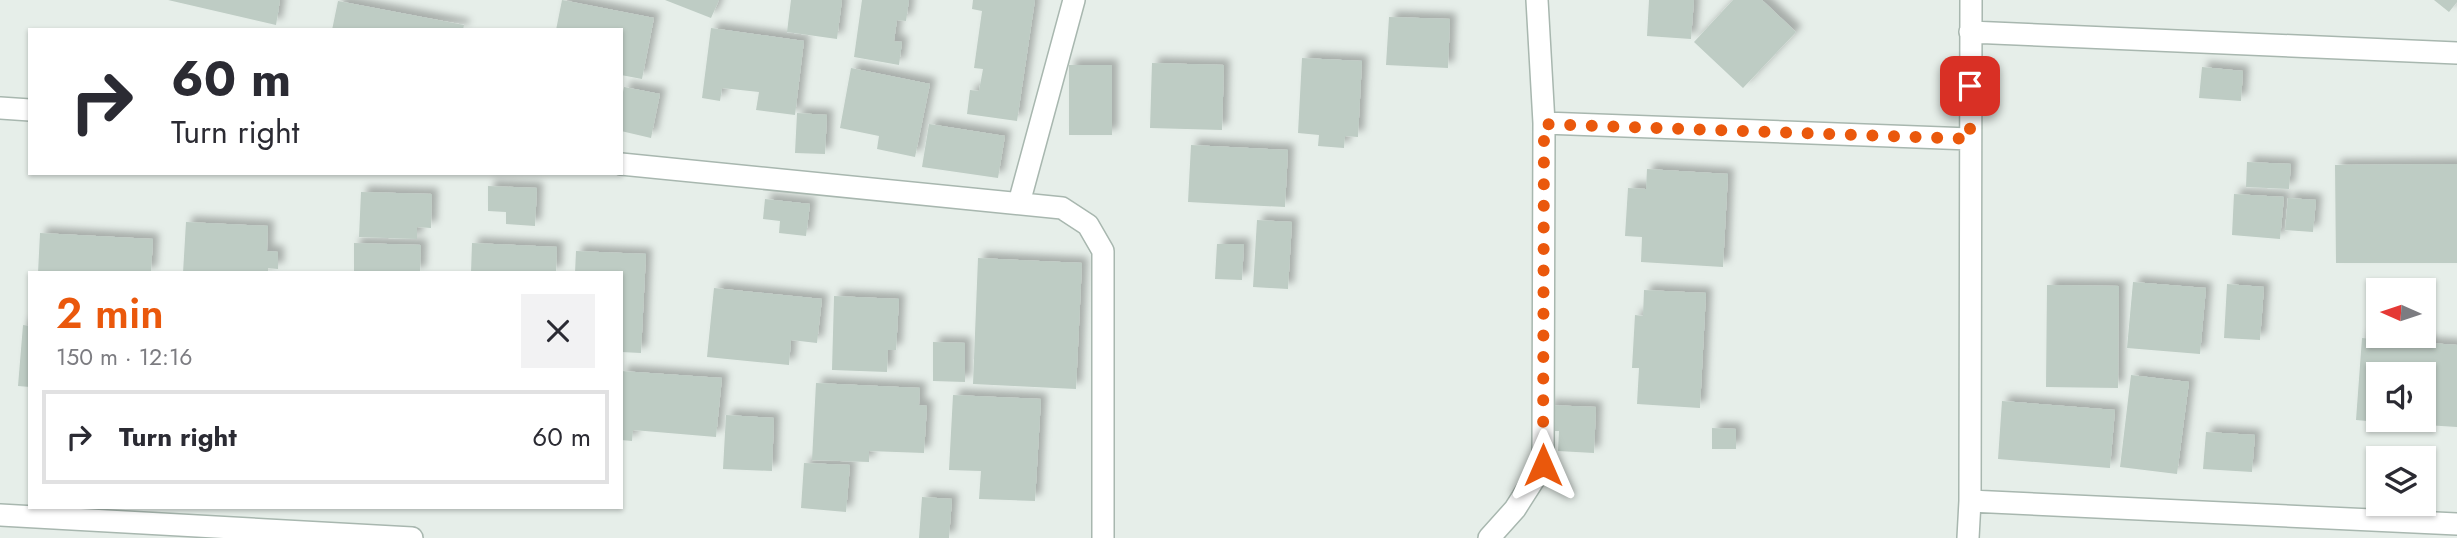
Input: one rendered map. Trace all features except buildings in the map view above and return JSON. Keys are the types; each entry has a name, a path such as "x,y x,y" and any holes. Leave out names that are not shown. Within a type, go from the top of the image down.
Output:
{"street":[{"path":"1019,204 1074,0"},
{"path":"1489,538 1515,509 1543,465 1544,124 1537,0"},
{"path":"1968,538 1970,0"},
{"path":"1970,32 2457,53"},
{"path":"0,108 28,110"},
{"path":"1544,124 1970,139"},
{"path":"623,164 1062,208 1088,225 1103,251 1103,538"},
{"path":"1970,501 2457,524"},
{"path":"0,515 412,538"}],"route":[{"path":"1543,465 1544,124 1970,139 1970,86"}]}
